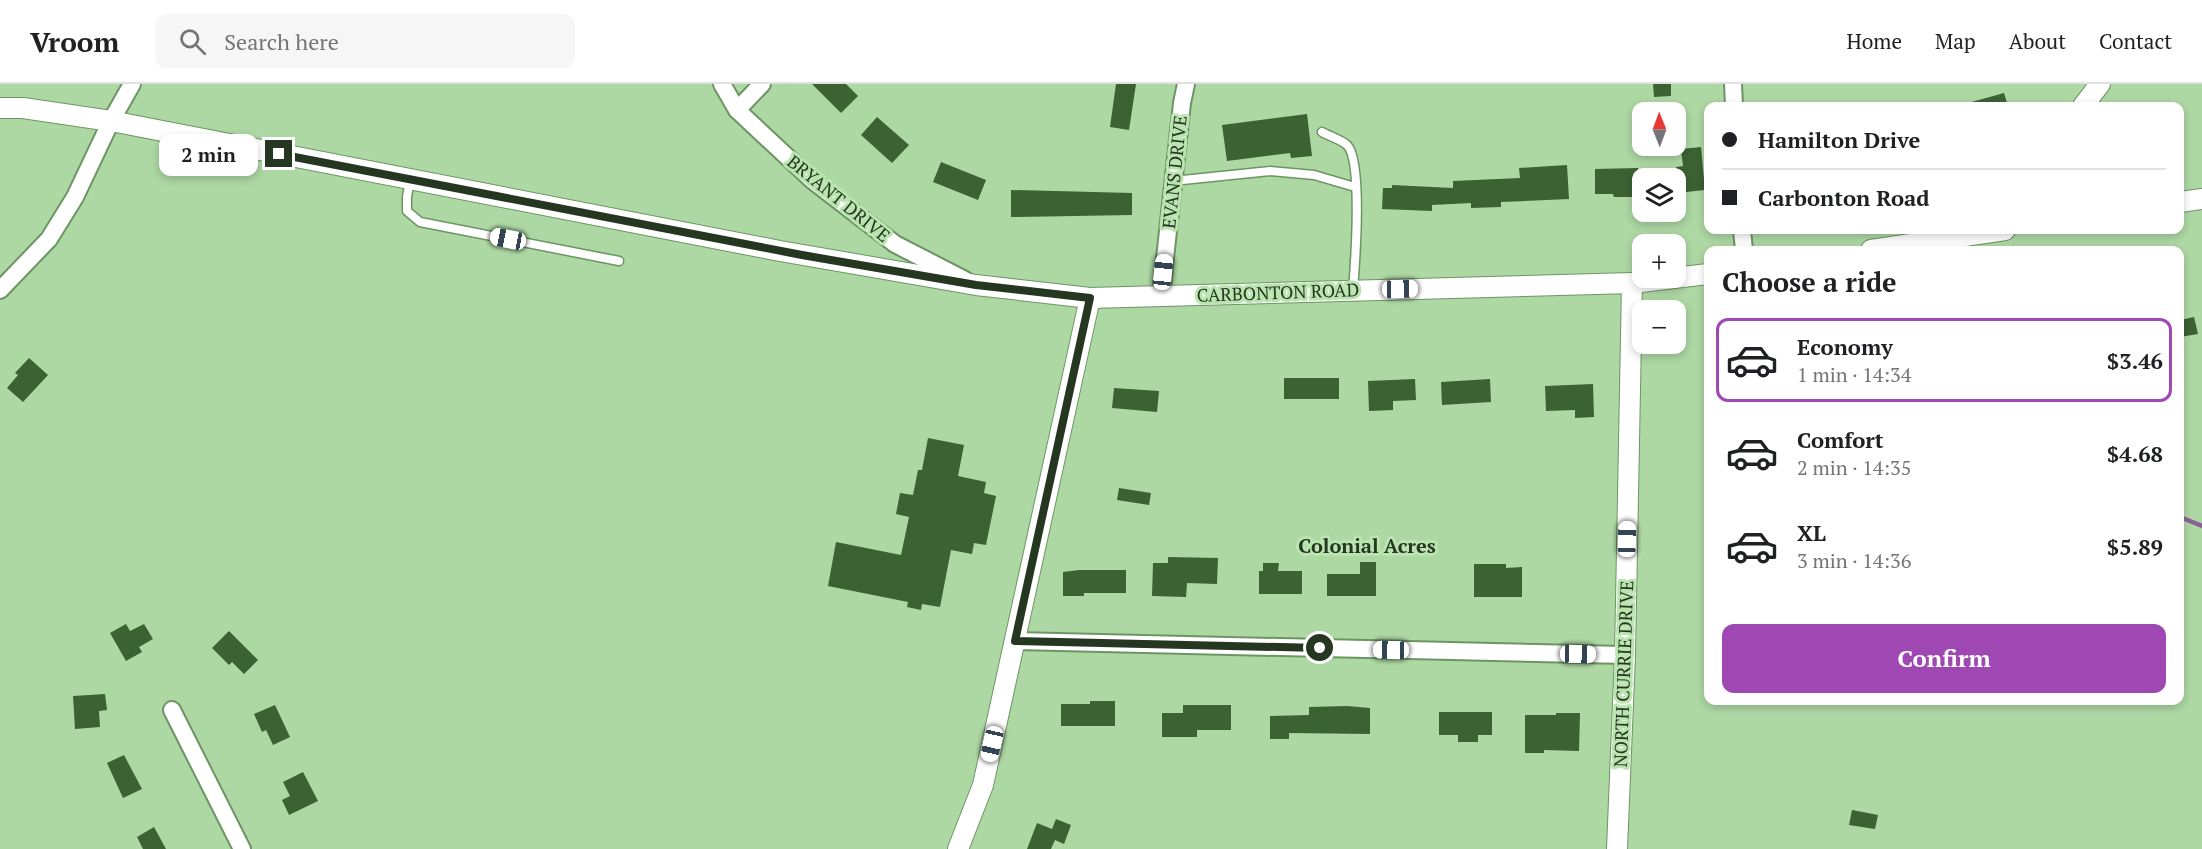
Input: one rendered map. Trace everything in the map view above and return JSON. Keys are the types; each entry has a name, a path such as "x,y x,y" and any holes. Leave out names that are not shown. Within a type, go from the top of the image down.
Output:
{"street":[{"path":"0,290 49,239 75,197 111,121 132,84"},
{"name":"BRYANT DRIVE","path":"722,84 737,110 812,180 895,244 976,285"},
{"path":"737,110 762,84"},
{"name":"EVANS DRIVE","path":"1161,295 1186,84"},
{"path":"1732,84 1734,102"},
{"path":"2087,102 2100,84"},
{"name":"CARBONTON ROAD","path":"0,108 23,108 111,121 780,251 976,285 1090,298 1632,283"},
{"path":"2184,201 2202,199"},
{"path":"1898,246 1978,234"},
{"name":"CARBONTON ROAD","path":"1686,277 1704,274"},
{"name":"NORTH CURRIE DRIVE","path":"1617,849 1625,655 1632,283"},
{"path":"958,849 983,785 1090,298"},
{"path":"1015,641 1625,655"},
{"path":"172,710 242,849"}],"lane":[{"path":"1322,132 1347,145 1354,160 1358,240 1353,290"},
{"path":"1173,181 1270,171 1314,175 1355,187"},
{"path":"410,179 407,197 408,211 420,222 619,261"}],"building":[{"path":"812,84 846,84 858,96 841,113"},
{"path":"1116,84 1136,84 1129,130 1110,127"},
{"path":"1653,84 1671,84 1671,96 1654,97"},
{"path":"2004,93 2007,102 1972,102"},
{"path":"1307,114 1312,156 1291,158 1290,153 1227,161 1222,125"},
{"path":"877,117 909,145 892,163 861,135"},
{"path":"1701,147 1704,190 1686,192 1686,168 1676,168 1683,166 1682,156 1686,156 1686,148"},
{"path":"941,162 986,180 978,200 933,182"},
{"path":"1567,165 1569,199 1501,202 1501,207 1471,208 1471,203 1432,205 1432,211 1382,209 1383,188 1392,188 1392,185 1453,188 1453,181 1520,178 1519,168"},
{"path":"1632,168 1632,197 1595,194 1595,169"},
{"path":"1011,190 1132,193 1132,215 1011,217"},
{"path":"2194,317 2198,334 2184,336 2184,319"},
{"path":"29,358 48,375 23,402 7,388 18,375 15,373"},
{"path":"1284,378 1339,378 1339,399 1284,399"},
{"path":"1415,379 1416,400 1393,401 1393,410 1369,411 1368,381"},
{"path":"1490,379 1491,402 1442,405 1441,382"},
{"path":"1593,384 1594,417 1575,418 1575,410 1546,411 1545,386"},
{"path":"1114,388 1159,391 1157,412 1112,408"},
{"path":"928,438 964,445 958,476 986,482 984,493 996,496 986,545 974,543 972,554 951,550 940,607 922,604 921,610 907,607 908,602 828,586 836,542 901,555 909,517 896,514 900,493 913,495 918,470 922,470"},
{"path":"1119,488 1151,493 1149,505 1117,500"},
{"path":"1168,557 1218,558 1217,584 1187,583 1186,597 1152,596 1153,563 1168,563"},
{"path":"1360,562 1376,562 1376,596 1327,596 1327,574 1360,574"},
{"path":"1263,563 1279,563 1278,571 1302,571 1302,594 1259,594 1259,571 1263,571"},
{"path":"1474,564 1506,564 1506,568 1522,567 1522,597 1474,597"},
{"path":"1126,570 1126,593 1084,593 1084,596 1063,596 1063,572"},
{"path":"126,624 130,631 144,624 153,639 139,647 142,652 126,661 110,633"},
{"path":"229,631 258,660 244,674 232,662 229,665 212,648"},
{"path":"105,694 107,710 99,711 100,727 75,729 73,696"},
{"path":"1090,701 1115,701 1115,726 1061,726 1061,704 1090,704"},
{"path":"275,705 290,737 273,745 266,730 262,732 254,714"},
{"path":"1183,705 1231,705 1231,730 1197,730 1197,737 1162,737 1162,713 1183,713"},
{"path":"1309,707 1370,708 1370,734 1289,733 1289,739 1270,739 1270,716 1309,715"},
{"path":"1439,712 1492,712 1492,735 1478,735 1478,742 1458,742 1458,735 1439,735"},
{"path":"1556,713 1580,713 1579,751 1544,750 1544,753 1525,753 1525,715 1556,715"},
{"path":"124,755 142,789 123,798 107,763"},
{"path":"303,772 318,801 289,815 282,800 290,796 283,782"},
{"path":"1852,810 1878,815 1875,829 1849,825"},
{"path":"1056,819 1071,825 1064,844 1055,840 1051,849 1027,849 1037,823 1052,829"},
{"path":"154,827 166,849 143,849 137,837"}],"waterway":[{"path":"2184,519 2202,526"}],"district":[{"name":"Colonial Acres","path":"1367,545"}],"route":[{"path":"279,154 802,255 976,285 1090,298 1015,641 1320,648"}]}
